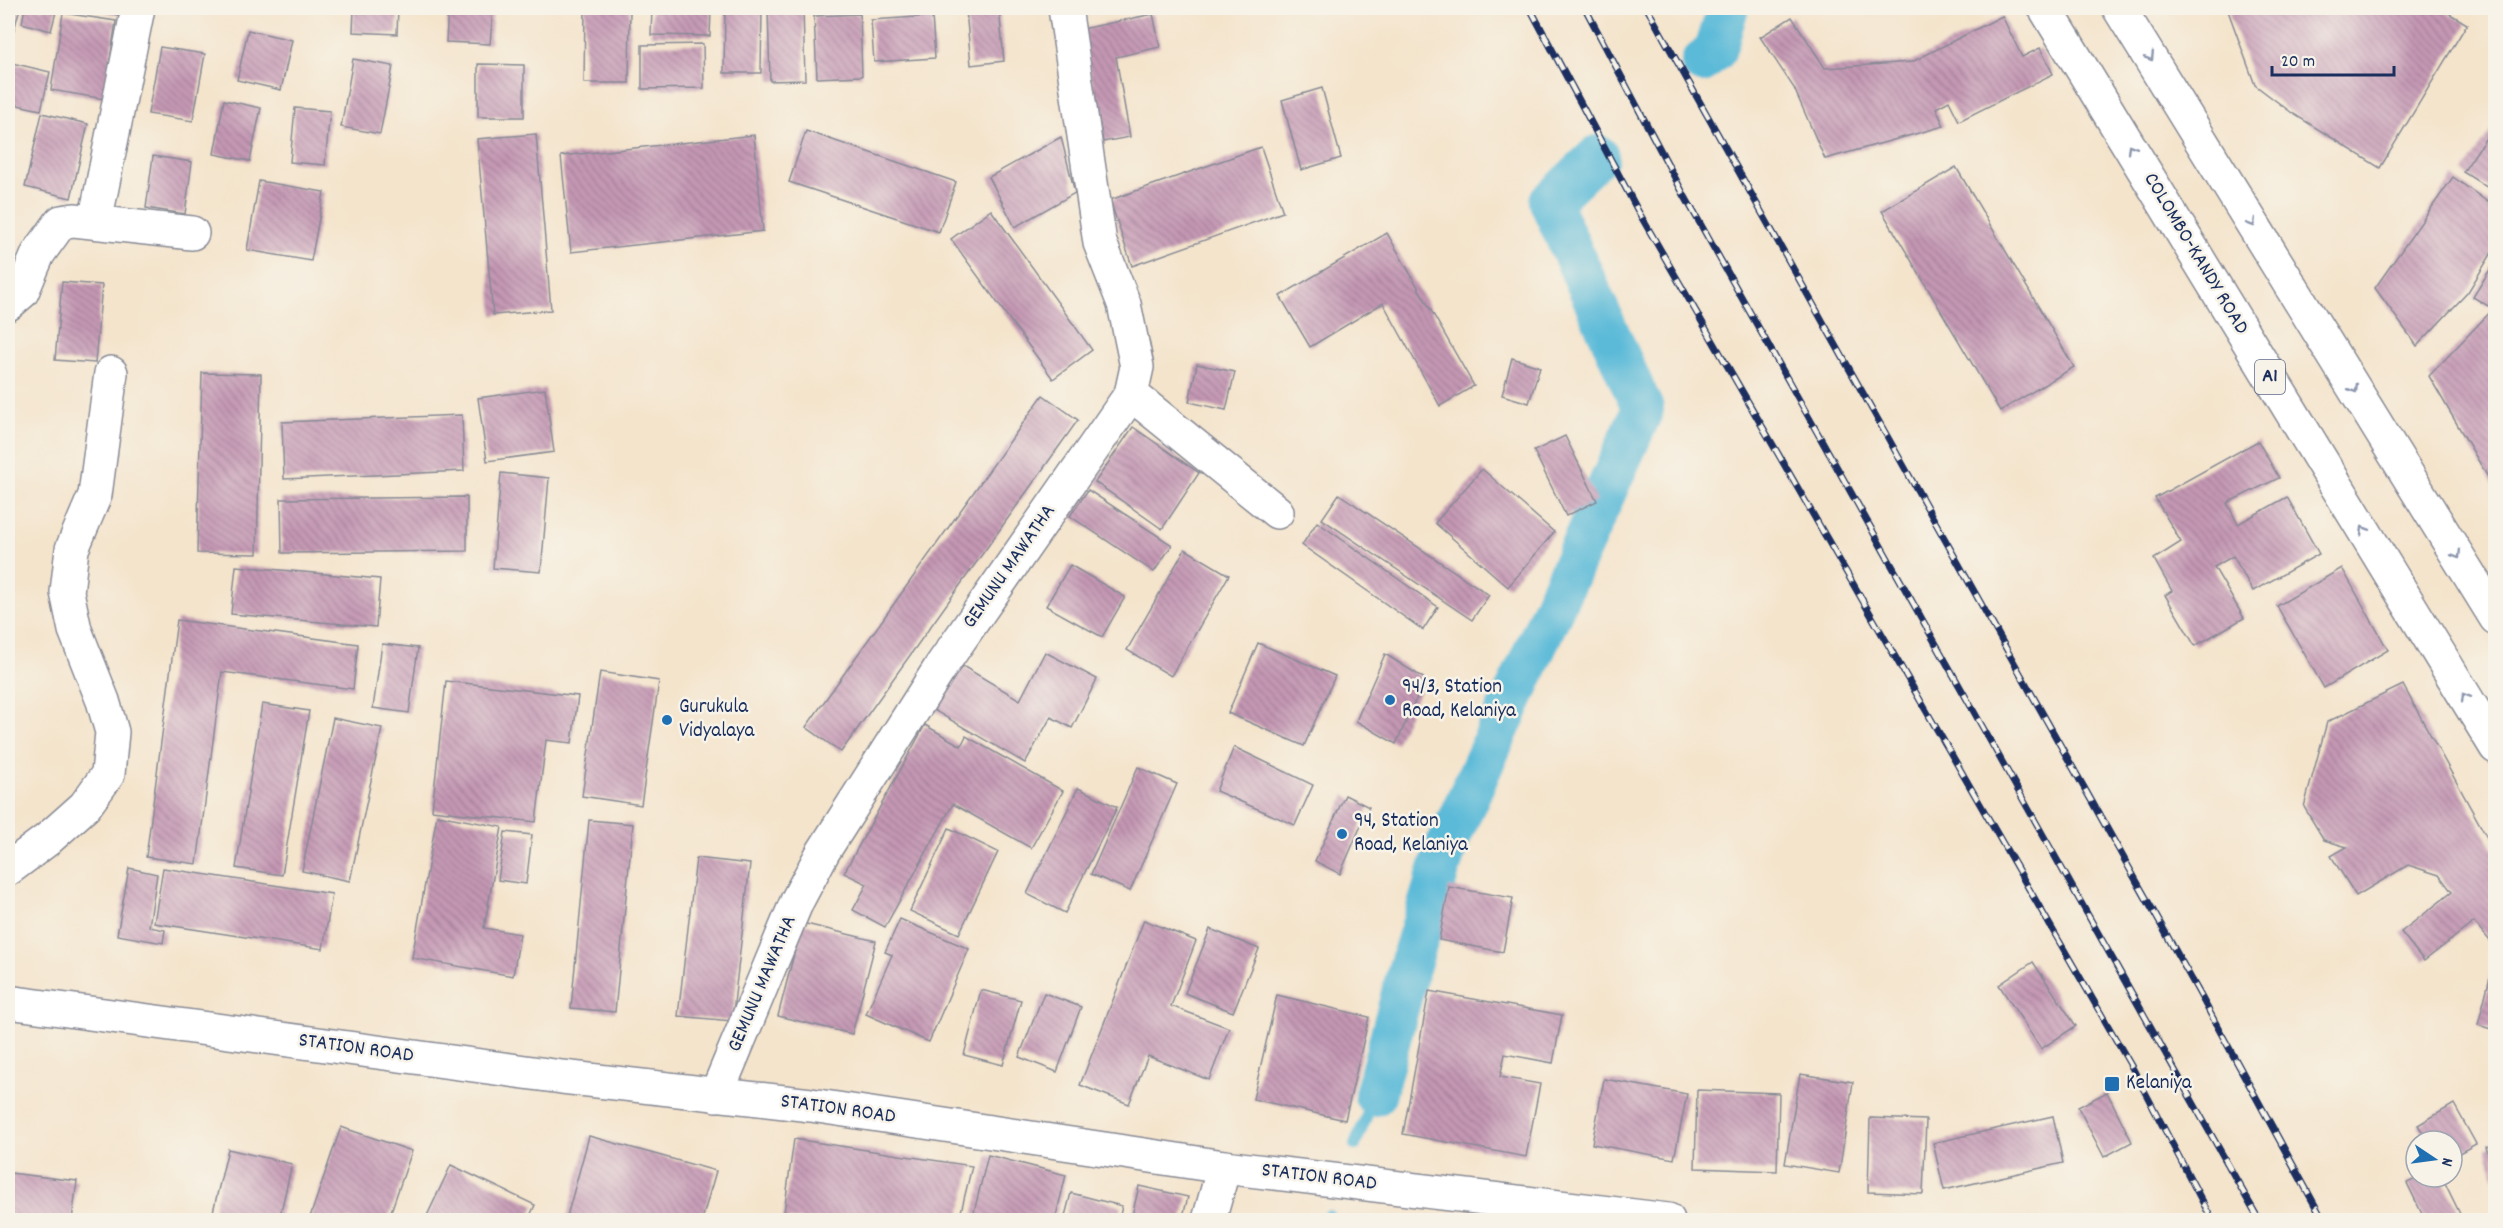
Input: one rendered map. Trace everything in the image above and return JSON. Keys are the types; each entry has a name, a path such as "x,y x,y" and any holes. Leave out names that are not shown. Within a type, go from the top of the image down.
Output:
{"main road":[{"path":"95,222 138,8"},
{"name":"GEMUNU MAWATHA","path":"716,1095 797,901 823,852 942,664 1131,394 1137,367 1124,304 1100,243 1065,8"},
{"name":"COLOMBO-KANDY ROAD","path":"2045,8 2493,737"},
{"path":"2119,8 2496,618"},
{"path":"8,304 22,292 38,254 61,222 74,220 192,233"},
{"path":"8,869 48,839 85,806 108,774 112,732 103,701 75,630 67,592 72,549 95,495 111,373"},
{"path":"1131,394 1277,512"},
{"name":"STATION ROAD","path":"8,1002 550,1075 811,1105 1224,1167 1668,1221"},
{"path":"1209,1221 1224,1167"}],"building":[{"path":"8,8 20,8 8,52"},
{"path":"25,8 57,8 51,31 22,23"},
{"path":"90,8 124,8 122,16"},
{"path":"354,8 398,8 397,34 353,32"},
{"path":"448,8 493,8 490,44 446,42"},
{"path":"585,8 630,8 629,83 584,83"},
{"path":"652,8 711,8 710,36 651,35"},
{"path":"725,8 762,8 761,73 724,73"},
{"path":"768,8 803,8 805,80 770,81"},
{"path":"999,8 1004,61 971,65 966,10"},
{"path":"2227,8 2440,8 2467,24 2380,168 2292,113 2255,85"},
{"path":"63,13 116,21 104,99 51,90"},
{"path":"860,14 862,76 817,78 814,16"},
{"path":"1153,14 1160,47 1116,57 1130,137 1103,142 1082,29"},
{"path":"932,16 935,58 874,62 871,20"},
{"path":"2002,16 2022,57 2040,48 2053,74 1959,121 1949,101 1936,108 1944,126 1825,159 1794,88 1760,37 1792,17 1825,68 1912,62"},
{"path":"248,30 292,40 281,90 237,80"},
{"path":"703,44 704,88 642,89 642,45"},
{"path":"160,47 205,54 193,121 148,114"},
{"path":"353,59 393,66 380,134 341,127"},
{"path":"8,62 50,72 41,110 8,103"},
{"path":"478,64 524,65 524,117 478,117"},
{"path":"1322,88 1341,158 1301,170 1282,100"},
{"path":"224,100 261,108 250,161 214,154"},
{"path":"295,108 330,111 325,165 290,162"},
{"path":"42,113 88,124 71,198 25,187"},
{"path":"2496,123 2496,193 2463,172"},
{"path":"806,131 956,182 939,232 789,182"},
{"path":"536,134 551,310 493,315 477,139"},
{"path":"754,135 763,231 571,252 561,156"},
{"path":"1061,137 1075,193 1015,227 989,177"},
{"path":"1261,147 1283,212 1132,266 1110,200"},
{"path":"153,156 192,162 185,214 146,208"},
{"path":"1956,167 2074,367 2000,411 1882,211"},
{"path":"2453,177 2496,208 2496,246 2468,292 2417,346 2375,288"},
{"path":"259,181 324,192 311,261 247,250"},
{"path":"991,210 1092,350 1053,379 951,239"},
{"path":"1387,233 1474,386 1440,406 1383,303 1310,347 1280,296"},
{"path":"2496,260 2496,296 2488,306 2473,297"},
{"path":"62,282 102,285 95,363 55,360"},
{"path":"2496,306 2496,491 2429,376"},
{"path":"1512,358 1540,367 1529,403 1502,395"},
{"path":"1197,364 1235,372 1226,410 1189,402"},
{"path":"202,373 261,374 257,554 197,553"},
{"path":"545,389 554,452 487,461 478,398"},
{"path":"1043,395 1078,420 841,752 806,727"},
{"path":"462,415 464,471 284,479 282,422"},
{"path":"1133,427 1199,473 1162,529 1095,482"},
{"path":"1565,436 1597,501 1566,516 1534,451"},
{"path":"2258,441 2279,478 2227,503 2238,524 2287,497 2319,554 2253,591 2233,556 2214,567 2244,618 2195,646 2165,595 2172,591 2154,559 2181,542 2155,498"},
{"path":"1482,469 1554,532 1508,587 1435,523"},
{"path":"501,473 549,478 541,572 493,568"},
{"path":"1088,490 1172,545 1154,572 1070,516"},
{"path":"1339,494 1489,595 1472,620 1322,519"},
{"path":"467,497 467,551 282,553 281,499"},
{"path":"1317,522 1438,607 1423,630 1302,545"},
{"path":"1185,549 1229,575 1171,676 1127,650"},
{"path":"1070,565 1125,597 1102,637 1046,606"},
{"path":"236,566 380,579 376,627 231,614"},
{"path":"2342,568 2388,650 2324,688 2277,606"},
{"path":"177,620 358,644 353,689 222,672 197,864 146,857"},
{"path":"1258,643 1335,676 1304,746 1228,713"},
{"path":"382,644 418,648 409,713 373,708"},
{"path":"1045,652 1097,679 1072,728 1051,717 1025,763 930,708 956,662 1020,700"},
{"name":"94/3, Station Road, Kelaniya","path":"1385,654 1425,679 1396,744 1356,721"},
{"path":"600,672 659,681 641,805 582,796"},
{"path":"446,681 578,696 572,743 546,740 536,822 432,810"},
{"path":"2403,685 2496,854 2496,948 2474,922 2424,961 2401,932 2452,892 2439,875 2408,865 2356,896 2331,856 2347,847 2324,840 2304,807 2327,722"},
{"path":"262,704 309,711 282,875 236,868"},
{"path":"333,718 382,728 350,881 302,871"},
{"path":"925,725 961,746 966,736 1063,791 1031,848 953,804 885,927 853,910 867,884 844,873"},
{"path":"1234,747 1313,785 1295,825 1216,791"},
{"path":"1138,767 1177,784 1130,891 1091,874"},
{"path":"1078,788 1117,807 1065,913 1027,894"},
{"name":"94, Station Road, Kelaniya","path":"1345,795 1369,807 1340,874 1315,861"},
{"path":"437,815 502,827 484,928 520,934 513,976 412,958"},
{"path":"589,820 633,824 615,1012 571,1008"},
{"path":"949,828 998,852 959,934 910,911"},
{"path":"505,832 532,835 526,884 498,880"},
{"path":"696,858 750,864 732,1021 678,1016"},
{"path":"129,868 157,874 149,927 165,930 163,943 117,935"},
{"path":"163,868 332,894 323,949 154,923"},
{"path":"1449,887 1513,898 1503,952 1439,940"},
{"path":"900,919 969,949 929,1042 866,1014 892,955 885,952"},
{"path":"1144,920 1196,941 1171,1006 1229,1028 1209,1080 1148,1056 1129,1104 1080,1085"},
{"path":"802,923 876,941 852,1034 778,1016"},
{"path":"1210,929 1259,949 1233,1012 1185,993"},
{"path":"2033,962 2076,1026 2041,1049 1999,985"},
{"path":"2491,973 2496,974 2496,1030 2478,1025"},
{"path":"981,990 1021,1000 1003,1065 964,1055"},
{"path":"1429,991 1562,1015 1553,1063 1505,1054 1500,1077 1540,1084 1526,1157 1403,1134"},
{"path":"1044,993 1081,1007 1057,1072 1019,1057"},
{"path":"1277,995 1369,1017 1345,1120 1253,1099"},
{"path":"1800,1074 1853,1082 1839,1173 1785,1164"},
{"path":"1604,1079 1687,1094 1674,1159 1592,1144"},
{"path":"1697,1090 1779,1093 1777,1171 1695,1168"},
{"path":"2107,1092 2132,1142 2104,1157 2078,1107"},
{"path":"2454,1104 2476,1144 2464,1150 2464,1129 2420,1129 2418,1125"},
{"path":"2053,1116 2063,1163 1944,1190 1933,1143"},
{"path":"1870,1118 1926,1120 1923,1194 1868,1192"},
{"path":"341,1127 412,1151 388,1220 309,1220"},
{"path":"589,1136 716,1171 702,1220 566,1220"},
{"path":"794,1139 972,1166 959,1220 783,1220"},
{"path":"2496,1145 2496,1177 2495,1178 2486,1147"},
{"path":"228,1149 292,1164 279,1220 211,1220"},
{"path":"988,1155 1066,1175 1055,1220 972,1220"},
{"path":"451,1165 535,1205 528,1220 425,1220"},
{"path":"10,1173 77,1181 72,1220 8,1220"},
{"path":"1139,1186 1188,1197 1182,1220 1131,1220"},
{"path":"2410,1189 2448,1189 2463,1220 2425,1220"},
{"path":"1071,1193 1122,1206 1119,1220 1064,1220"}],"waterway":[{"path":"1702,62 1715,51 1728,8"},
{"path":"1375,1095 1408,971 1447,844 1643,409 1550,202 1598,156"},
{"path":"1355,1145 1375,1095"},
{"path":"1327,1220 1329,1216"}],"railway":[{"path":"1530,8 1638,211 2134,1071 2212,1220"},
{"path":"1585,8 1683,193 2259,1220"},
{"path":"1647,8 2197,989 2323,1220"}],"place":[{"name":"94/3, Station Road, Kelaniya","path":"1390,700"},
{"name":"Gurukula Vidyalaya","path":"667,720"},
{"name":"94, Station Road, Kelaniya","path":"1342,834"},
{"name":"Kelaniya","path":"2112,1084"}]}
